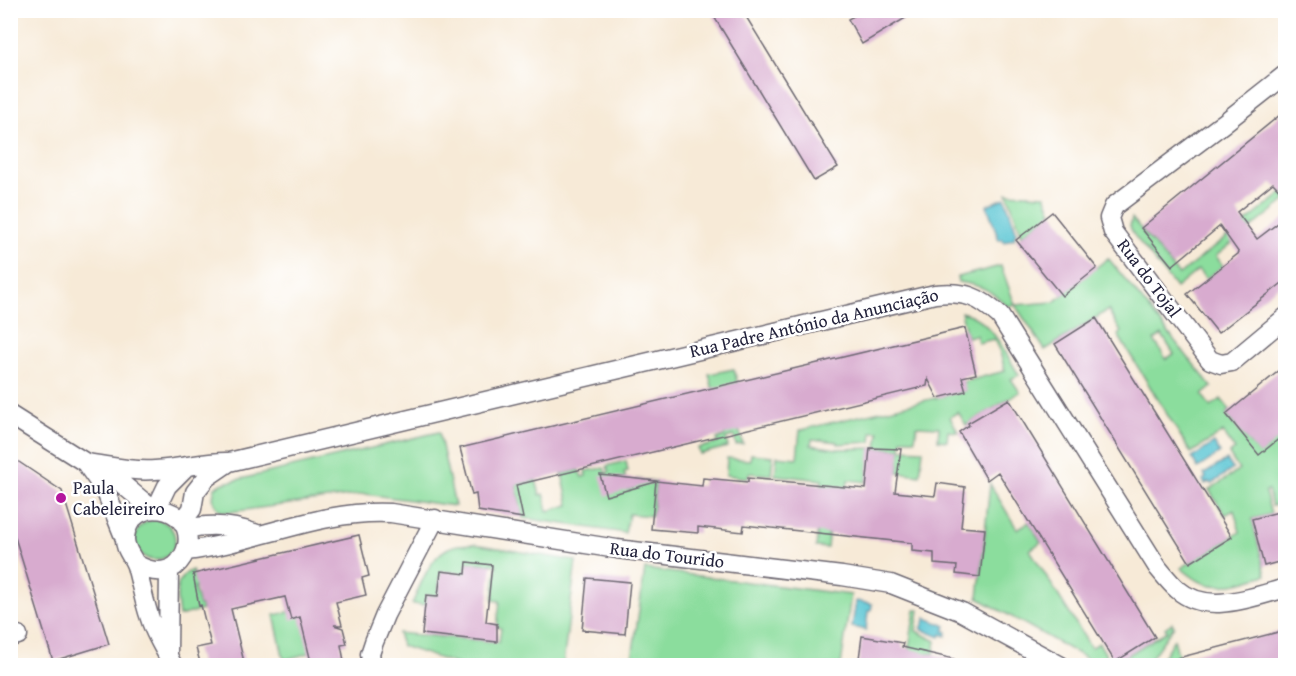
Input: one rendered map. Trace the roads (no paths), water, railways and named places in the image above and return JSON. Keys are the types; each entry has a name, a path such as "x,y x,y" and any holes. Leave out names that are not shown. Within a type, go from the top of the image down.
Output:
{"street":[{"name":"Rua do Tojal","path":"1286,74 1114,206 1109,218 1113,232 1210,360 1221,364 1232,362 1286,317"},
{"name":"Rua Padre António da Anunciação","path":"86,463 137,470 157,470 211,461 229,462 935,294 956,292 986,303 1000,316 1158,568 1178,590 1195,600 1216,603 1234,601 1286,588"},
{"path":"10,415 114,478 154,509 173,513 184,526 188,540 186,551 179,562 169,568 152,571 136,564"},
{"name":"Rua Padre António da Anunciação","path":"184,526 192,509 195,492 207,477 229,462"},
{"path":"86,463 106,492 125,539 127,550 136,564 140,588 153,628 171,661"},
{"path":"125,539 130,522 136,516 154,509 168,486 187,465"},
{"name":"Rua do Tourido","path":"186,551 239,542 257,534 365,511 435,519 617,549 891,584 962,612 1062,666"},
{"path":"372,666 370,654 374,642 435,519"},
{"name":"Rua do Tourido","path":"184,526 240,527 257,534"},
{"path":"169,568 171,661"}],"water":[{"path":"1005,198 1017,233 1014,235 1015,238 1004,242 1002,239 999,240 987,205"},
{"path":"1214,443 1220,453 1198,468 1192,458"},
{"path":"1227,460 1233,469 1211,484 1209,482 1205,484 1204,474"},
{"path":"856,601 872,604 871,611 868,611 866,630 852,627"},
{"path":"926,618 946,626 944,631 947,632 946,636 941,634 940,637 921,629"}],"place":[{"name":"Paula Cabeleireiro","path":"61,498"}]}
